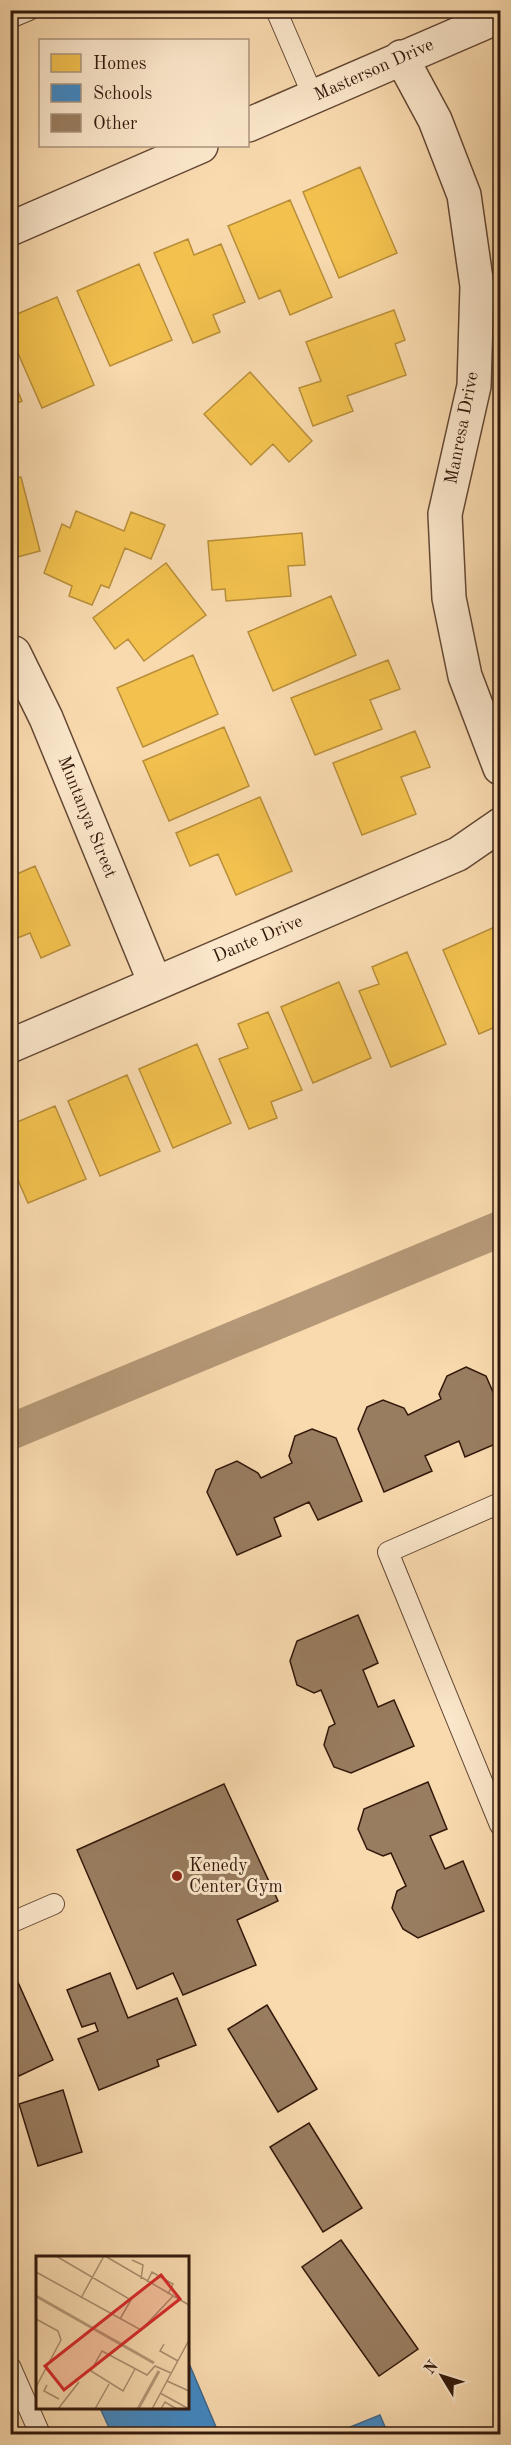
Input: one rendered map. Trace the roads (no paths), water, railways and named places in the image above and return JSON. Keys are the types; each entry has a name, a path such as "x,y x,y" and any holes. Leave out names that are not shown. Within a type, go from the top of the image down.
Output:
{"street":[{"name":"Masterson Drive","path":"249,125 401,57 501,16"},
{"name":"Manresa Drive","path":"401,57 435,120 464,195 477,286 474,386 445,514 449,598 465,676 501,768"},
{"path":"10,229 199,147"},
{"name":"Muntanya Street","path":"12,654 46,718 155,983"},
{"name":"Dante Drive","path":"10,1046 458,854 501,825"}],"lane":[{"path":"10,18 29,10"},
{"path":"276,10 313,96"},
{"path":"501,1503 388,1552 501,1824"},
{"path":"10,1923 54,1904"},
{"path":"10,2366 40,2434"}],"waterway":[{"path":"10,1432 500,1229"}],"place":[{"name":"Kenedy Center Gym","path":"177,1876"}]}
